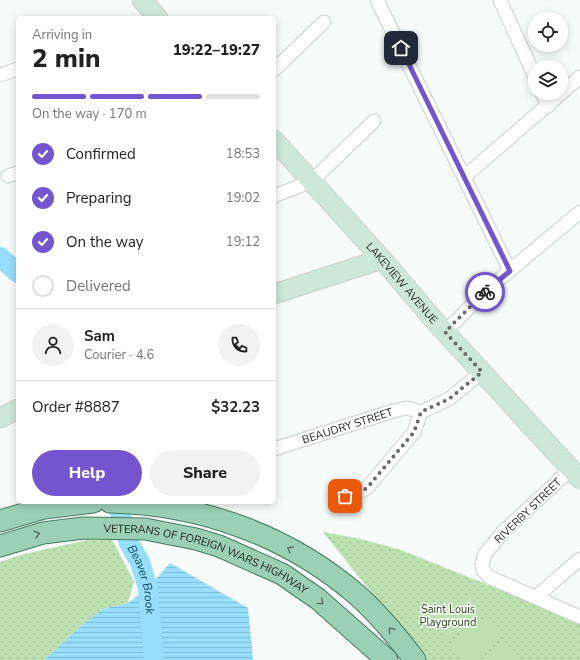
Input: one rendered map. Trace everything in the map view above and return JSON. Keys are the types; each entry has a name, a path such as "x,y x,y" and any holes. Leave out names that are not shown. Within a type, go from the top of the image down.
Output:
{"main road":[{"path":"146,1 157,16"},
{"name":"LAKEVIEW AVENUE","path":"276,142 382,259 445,332 576,474"},
{"path":"276,293 382,259"},
{"path":"0,418 16,410"},
{"path":"0,521 44,508 69,504"},
{"path":"156,504 200,513 261,534 294,551 321,568 356,594 383,620 415,660"},
{"name":"VETERANS OF FOREIGN WARS HIGHWAY","path":"0,546 43,533 83,528 145,529 196,539 219,546 282,574 318,599 387,660"}],"street":[{"path":"377,0 510,271"},
{"path":"500,0 528,62"},
{"path":"276,68 324,22"},
{"path":"0,75 16,70"},
{"path":"464,177 580,77"},
{"path":"545,100 548,106"},
{"path":"276,195 312,181 374,121"},
{"path":"445,332 490,287 580,212"},
{"path":"345,496 358,493 367,488 414,432 421,412 449,399 482,372"},
{"name":"BEAUDRY STREET","path":"276,448 393,411 406,408 421,412"},
{"name":"RIVERBY STREET","path":"536,597 489,577 483,570 482,564 485,554 503,532 576,474"},
{"path":"580,560 536,597 580,617"}],"green space":[{"name":"Saint Louis Playground","path":"323,532 361,539 401,550 580,622 580,660 425,660"},
{"path":"88,540 112,540 134,581 128,603 103,609 82,625 44,660 0,660 0,562 24,554"},
{"path":"468,594 483,615 447,641 432,620"},
{"path":"485,617 501,638 473,660 462,660 450,644"},
{"path":"504,642 518,660 480,660"}],"water":[{"path":"170,563 248,608 253,660 44,660 82,625 103,609 128,603 148,588"}],"waterway":[{"name":"Beaver Brook","path":"0,257 16,271"},
{"name":"Beaver Brook","path":"118,504 129,543 140,562 148,588 154,660"}],"way so far":[{"path":"345,496 358,493 367,488 414,432 421,412 449,399 482,372 445,332 485,292"}],"route":[{"path":"401,48 510,271 485,292"}]}
